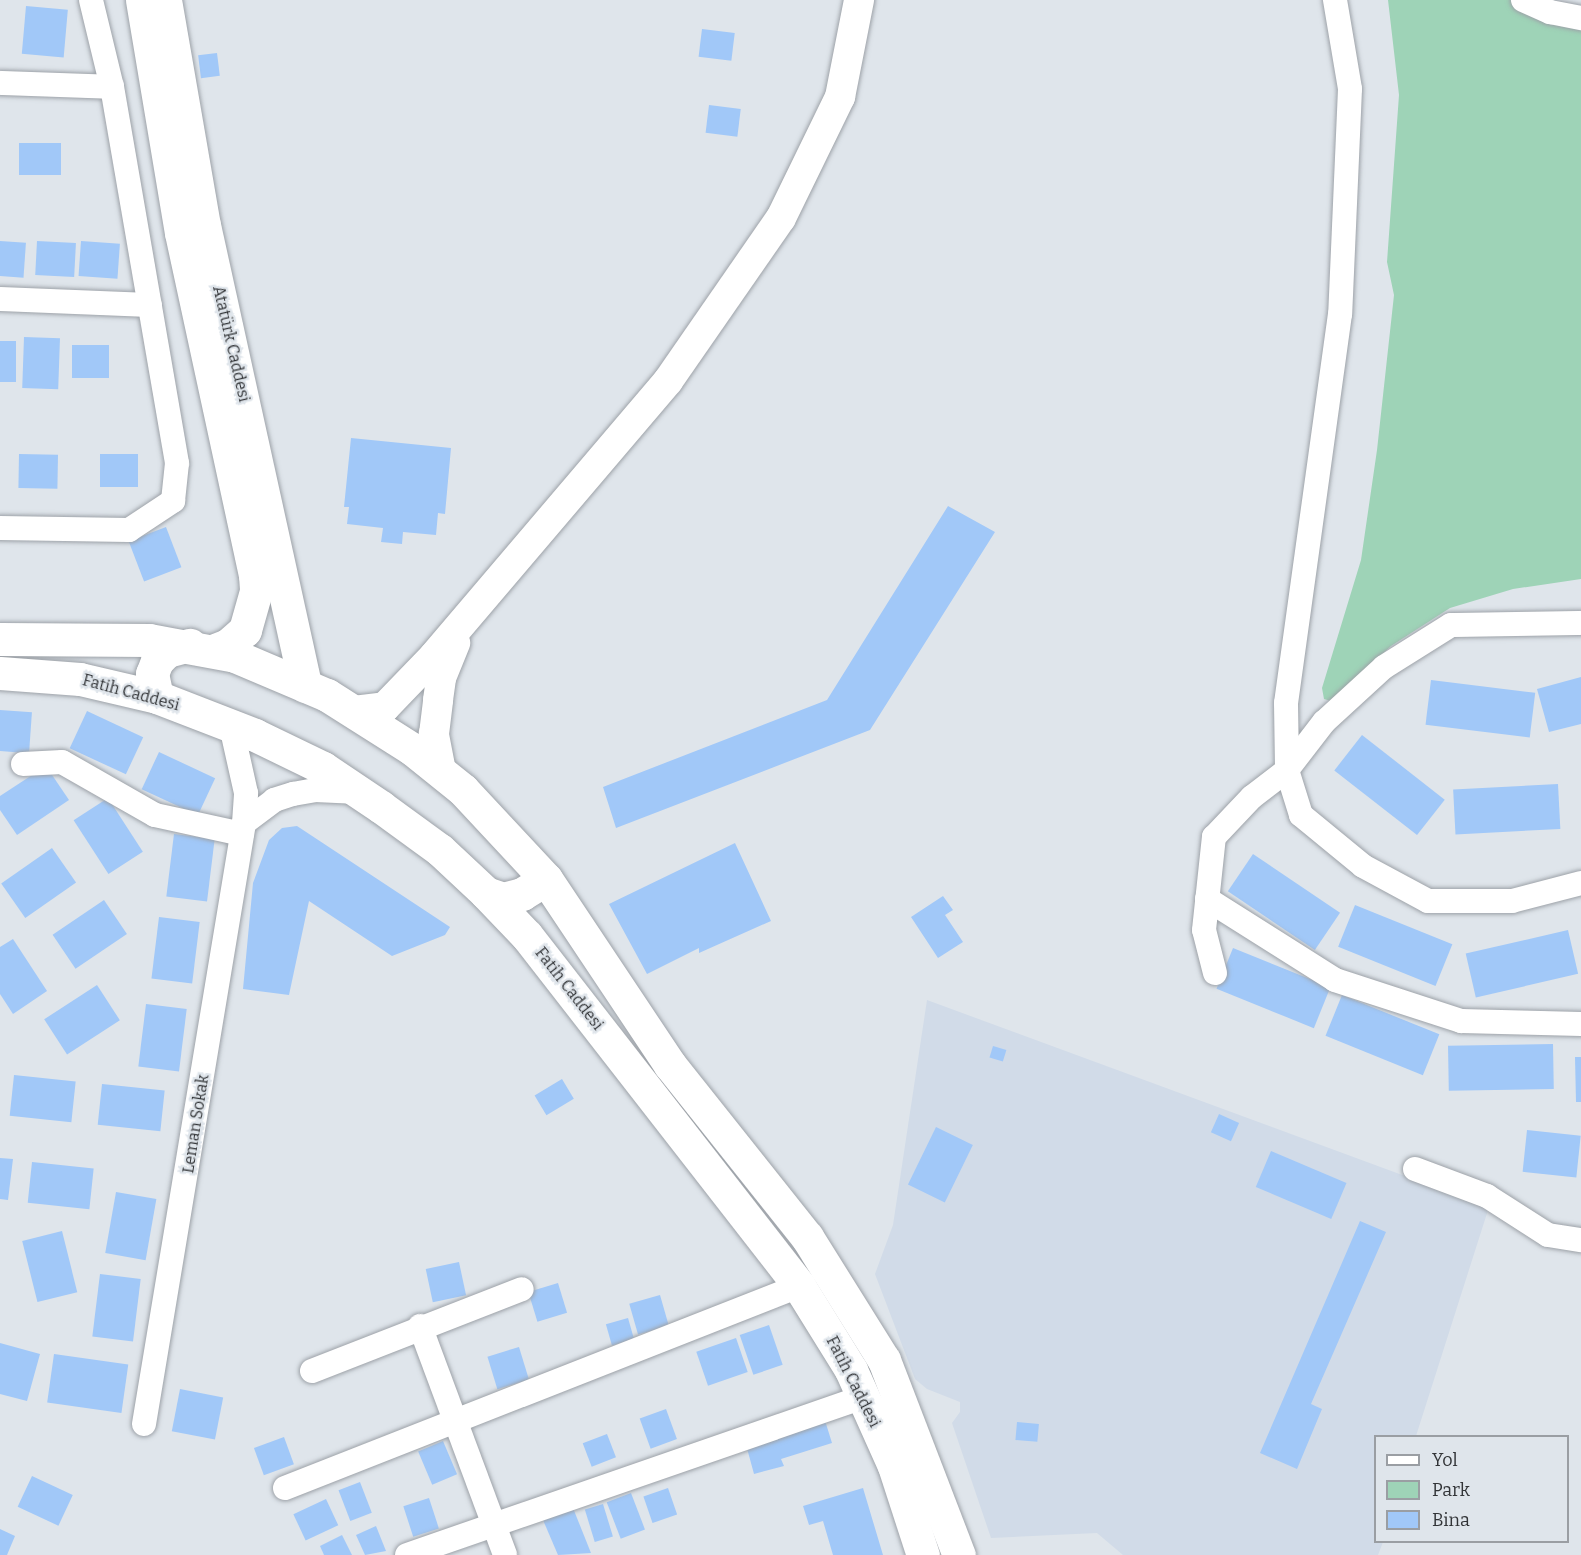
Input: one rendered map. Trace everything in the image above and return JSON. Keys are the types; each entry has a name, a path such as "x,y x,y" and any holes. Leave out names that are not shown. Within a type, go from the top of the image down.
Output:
{"main road":[{"name":"Atatürk Caddesi","path":"142,0 179,222 255,575 256,591 245,630 228,645 167,651 157,662 152,674 157,697"},
{"name":"Atatürk Caddesi","path":"165,0 204,225 305,686"},
{"path":"0,639 149,640 201,648"},
{"name":"Fatih Caddesi","path":"201,648 235,656 305,686 354,711 464,789 546,879 670,1065 807,1237 884,1360 959,1555"},
{"name":"Fatih Caddesi","path":"0,673 69,677 157,697 231,726 323,768 360,792 440,850 486,892 527,936 799,1286 851,1370 864,1398 894,1466 923,1555"},
{"path":"486,892 503,899 522,894 546,879"}],"street":[{"path":"0,528 129,530 173,501 177,463 112,87 91,0"},
{"path":"354,711 385,707 465,623 668,381 781,218 840,97 859,0"},
{"path":"1335,0 1350,89 1341,314 1286,703 1287,770 1302,815 1363,866 1428,901 1512,901 1581,883"},
{"path":"1523,0 1550,12 1581,18"},
{"path":"0,83 112,87"},
{"path":"0,299 150,305"},
{"path":"441,771 434,734 441,678 465,623"},
{"path":"1215,973 1204,930 1214,837 1251,797 1287,770 1324,722 1384,667 1451,625 1581,623"},
{"name":"Leman Sokak","path":"144,1424 243,828 246,793 231,726"},
{"path":"23,764 62,762 155,815 243,828 274,800 315,790 360,792"},
{"path":"1208,898 1335,980 1461,1021 1581,1024"},
{"path":"1415,1169 1487,1196 1548,1235 1581,1240"},
{"path":"285,1488 799,1286"},
{"path":"312,1371 420,1326 522,1289"},
{"path":"420,1326 453,1421 505,1555"},
{"path":"407,1555 864,1398"}],"shaded area":[{"path":"927,1000 1489,1207 1416,1435 1374,1435 1374,1543 1383,1543 1378,1555 1123,1555 1097,1533 991,1538 952,1423 960,1412 960,1402 927,1389 915,1379 875,1274 893,1225"}],"green space":[{"path":"1388,0 1520,0 1581,29 1581,579 1513,589 1450,608 1391,646 1331,701 1324,699 1322,688 1361,560 1377,450 1394,295 1387,262 1399,95"}],"building":[{"path":"26,6 68,10 64,57 22,54"},
{"path":"702,29 735,33 731,61 699,57"},
{"path":"217,53 220,76 201,78 198,55"},
{"path":"709,105 741,109 737,137 706,133"},
{"path":"19,143 61,143 61,175 19,175"},
{"path":"0,241 26,243 23,278 0,276"},
{"path":"37,241 76,243 74,277 35,275"},
{"path":"81,241 120,244 117,279 79,276"},
{"path":"24,337 60,338 58,389 22,388"},
{"path":"0,341 16,341 16,382 0,382"},
{"path":"72,345 109,345 109,378 72,378"},
{"path":"351,438 451,448 445,514 438,513 436,535 403,532 402,544 381,542 383,528 347,524 349,507 344,507"},
{"path":"19,454 58,455 57,489 18,488"},
{"path":"100,454 138,454 138,487 100,487"},
{"path":"948,506 995,532 870,730 616,828 603,787 827,700"},
{"path":"166,527 181,567 144,581 129,541"},
{"path":"1581,677 1581,724 1549,732 1537,689"},
{"path":"1431,680 1535,693 1530,737 1426,725"},
{"path":"0,710 32,712 29,753 0,751"},
{"path":"87,711 143,737 126,774 70,748"},
{"path":"1362,735 1445,800 1417,835 1334,770"},
{"path":"159,752 215,778 198,815 142,789"},
{"path":"46,766 69,800 17,835 0,810 0,796"},
{"path":"1558,784 1560,829 1455,834 1453,789"},
{"path":"108,798 143,852 108,874 74,820"},
{"path":"297,826 450,927 445,935 392,956 309,901 289,995 243,989 253,883 269,840 282,828"},
{"path":"174,834 215,839 207,902 166,897"},
{"path":"735,843 771,921 699,953 699,948 647,974 609,904"},
{"path":"52,848 76,882 25,918 1,884"},
{"path":"1253,854 1340,913 1315,950 1228,891"},
{"path":"943,896 953,910 945,915 963,942 938,958 911,917"},
{"path":"104,900 127,934 76,969 53,935"},
{"path":"1355,905 1452,944 1435,986 1338,947"},
{"path":"159,917 200,922 192,984 151,979"},
{"path":"1568,930 1578,974 1476,997 1466,954"},
{"path":"13,939 47,991 13,1014 0,994 0,947"},
{"path":"1233,948 1330,987 1314,1028 1217,989"},
{"path":"97,985 120,1020 67,1055 44,1019"},
{"path":"1342,995 1439,1034 1423,1075 1326,1036"},
{"path":"146,1004 187,1009 179,1072 138,1067"},
{"path":"1553,1044 1554,1089 1449,1091 1448,1046"},
{"path":"993,1046 1006,1050 1003,1062 989,1057"},
{"path":"1575,1057 1581,1057 1581,1102 1576,1102"},
{"path":"14,1075 76,1081 71,1122 10,1116"},
{"path":"562,1079 574,1099 546,1115 535,1095"},
{"path":"102,1084 165,1091 160,1131 98,1125"},
{"path":"1219,1114 1239,1123 1231,1141 1211,1132"},
{"path":"936,1127 973,1145 945,1202 908,1185"},
{"path":"1527,1130 1581,1136 1576,1177 1523,1172"},
{"path":"1271,1151 1346,1183 1331,1219 1256,1187"},
{"path":"0,1158 13,1159 8,1200 0,1199"},
{"path":"32,1162 94,1168 89,1209 28,1203"},
{"path":"116,1192 156,1199 146,1260 105,1253"},
{"path":"1360,1221 1386,1232 1311,1404 1322,1409 1297,1469 1260,1453"},
{"path":"62,1231 77,1292 37,1302 22,1241"},
{"path":"459,1262 466,1295 433,1302 426,1269"},
{"path":"100,1274 141,1279 133,1342 92,1337"},
{"path":"558,1283 567,1313 537,1322 528,1292"},
{"path":"660,1295 669,1326 638,1335 629,1304"},
{"path":"628,1318 634,1339 612,1345 606,1324"},
{"path":"769,1325 783,1365 753,1375 740,1335"},
{"path":"736,1338 748,1372 708,1386 696,1352"},
{"path":"0,1343 40,1354 27,1401 0,1394"},
{"path":"519,1347 529,1380 497,1389 487,1357"},
{"path":"54,1354 128,1364 121,1413 47,1403"},
{"path":"180,1389 223,1397 215,1440 172,1431"},
{"path":"666,1409 677,1439 651,1449 640,1419"},
{"path":"823,1414 832,1443 781,1459 784,1466 754,1474 745,1441"},
{"path":"1017,1422 1039,1424 1037,1442 1015,1440"},
{"path":"607,1434 616,1457 592,1467 583,1443"},
{"path":"284,1437 294,1464 264,1475 254,1448"},
{"path":"443,1441 457,1474 432,1485 418,1452"},
{"path":"32,1476 73,1495 58,1526 18,1507"},
{"path":"360,1482 372,1513 350,1521 339,1490"},
{"path":"668,1488 677,1514 653,1523 643,1496"},
{"path":"863,1488 883,1555 833,1555 823,1521 809,1525 803,1506"},
{"path":"631,1493 645,1529 621,1539 607,1502"},
{"path":"429,1498 439,1528 413,1537 403,1506"},
{"path":"326,1499 338,1525 306,1540 293,1514"},
{"path":"603,1504 613,1537 595,1542 585,1510"},
{"path":"573,1508 591,1553 558,1555 543,1520"},
{"path":"376,1526 386,1551 365,1555 356,1535"},
{"path":"0,1529 15,1536 7,1555 0,1555"},
{"path":"342,1535 352,1555 324,1555 320,1546"}]}
